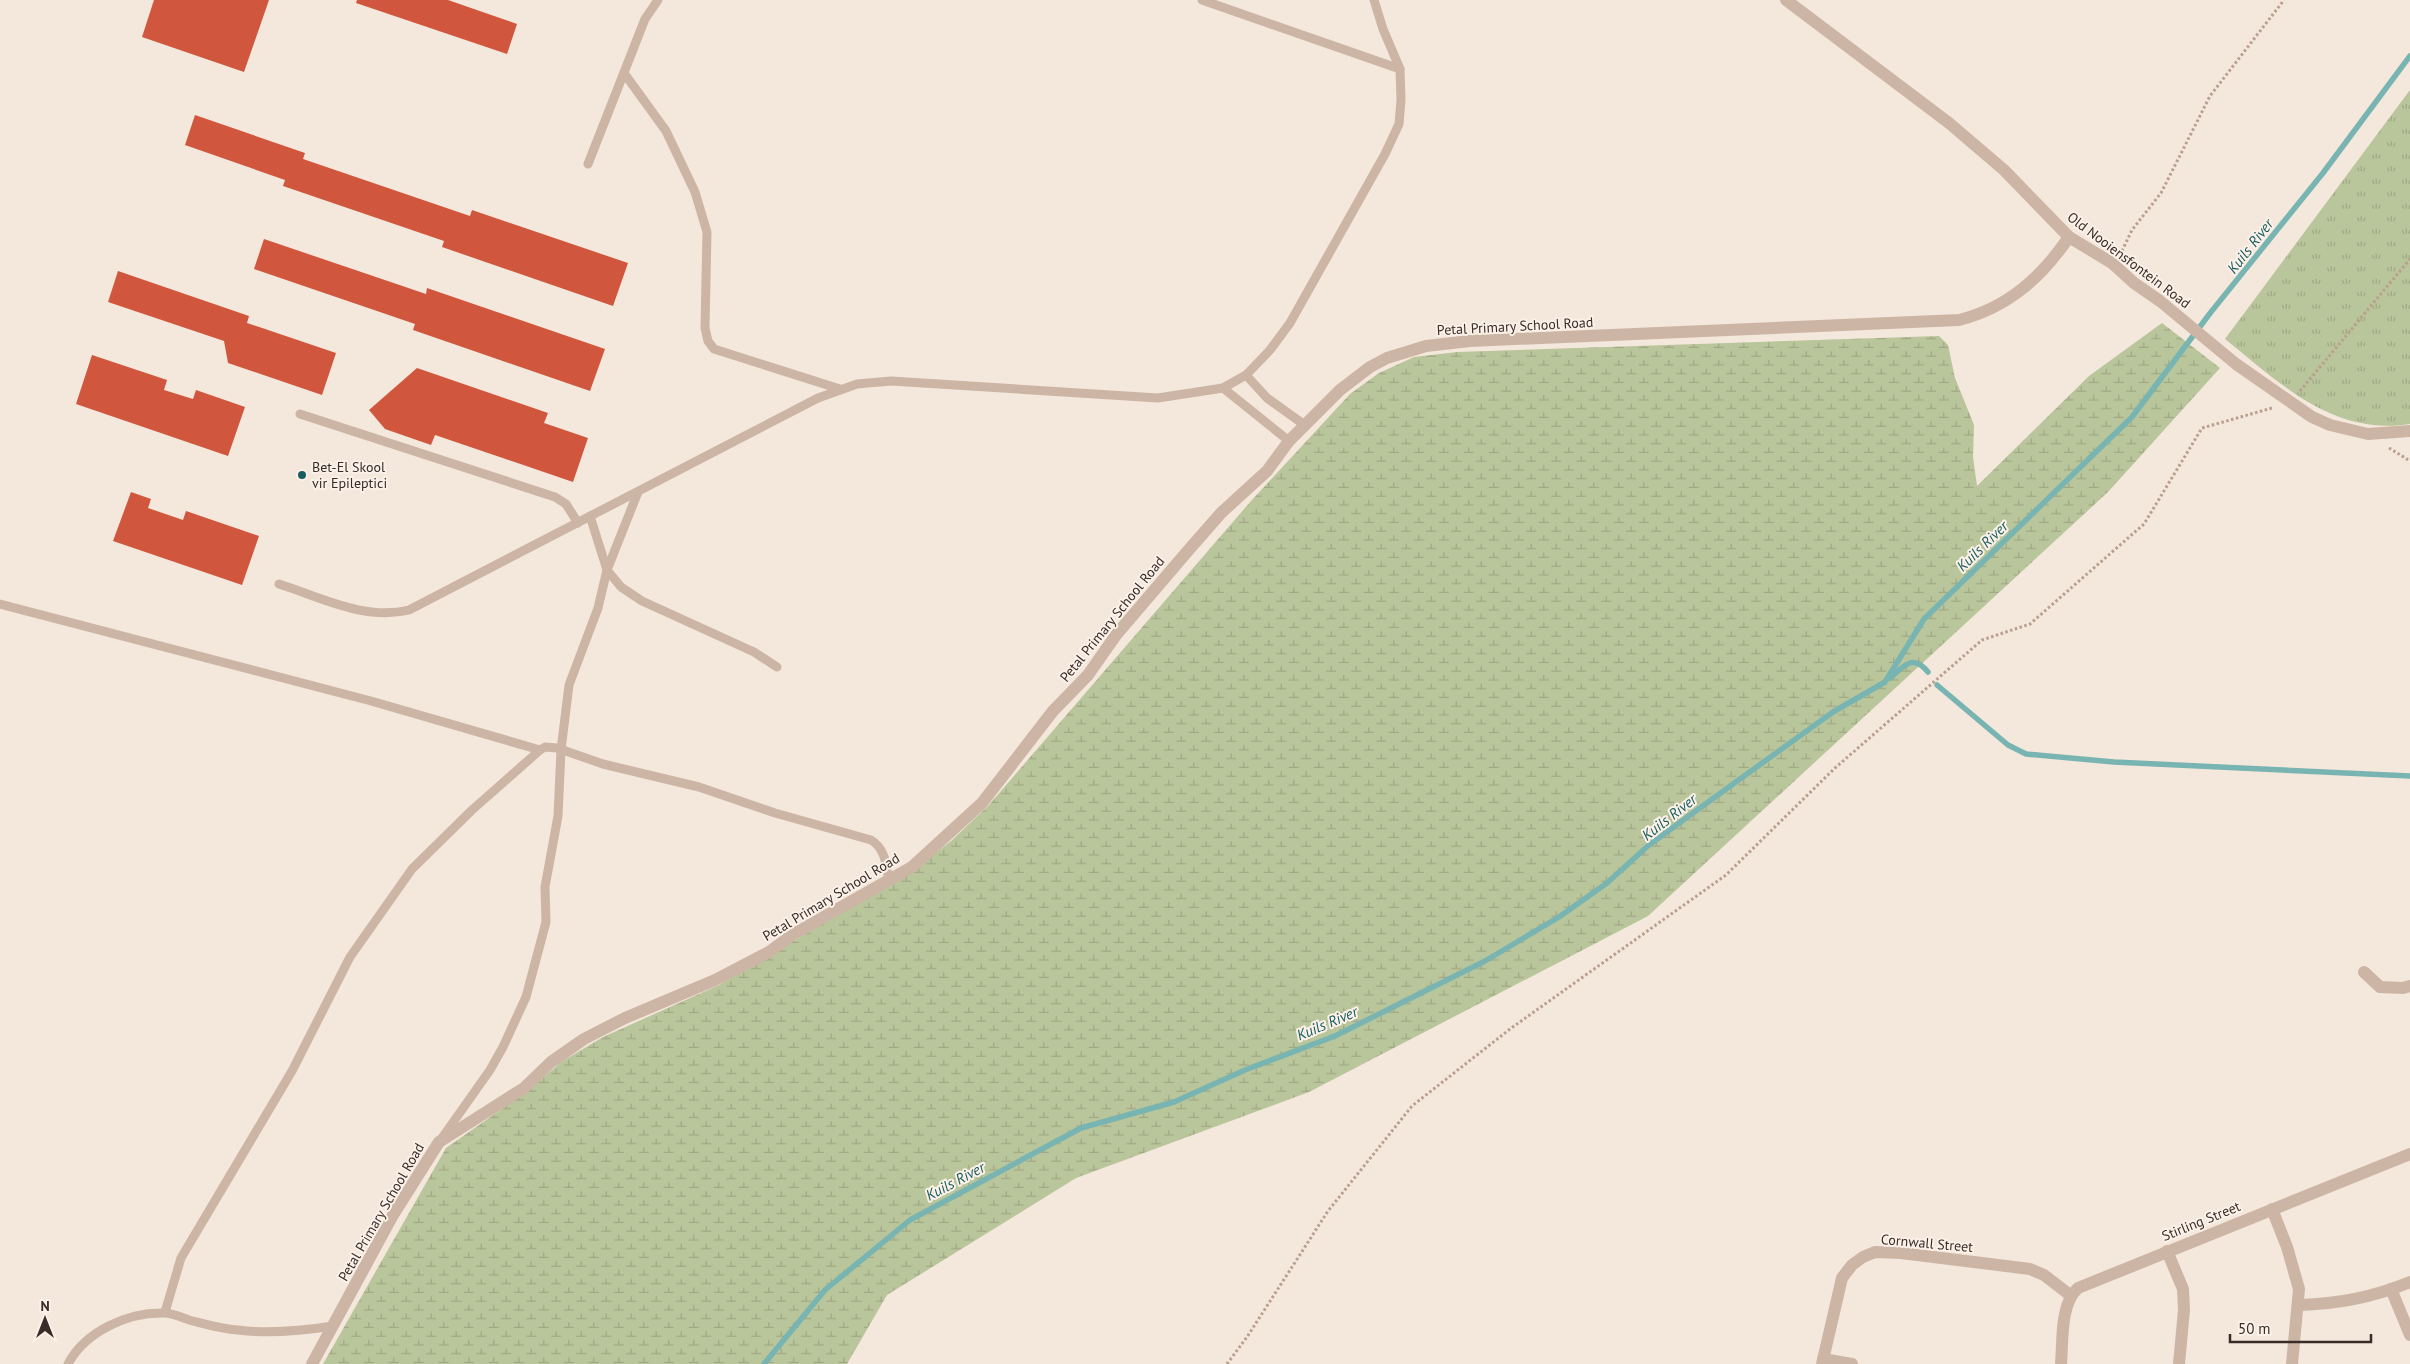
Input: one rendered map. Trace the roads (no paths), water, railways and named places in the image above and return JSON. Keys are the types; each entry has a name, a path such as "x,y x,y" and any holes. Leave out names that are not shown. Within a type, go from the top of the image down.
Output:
{"street":[{"name":"Old Nooiensfontein Road","path":"1786,0 1949,123 2004,170 2069,237 2112,263 2134,283 2160,301 2236,364 2312,417 2348,431 2379,434 2410,431"},
{"name":"Petal Primary School Road","path":"312,1364 393,1215 439,1142 524,1088 551,1062 584,1039 625,1018 715,980 769,952 792,935 912,867 982,803 1054,711 1088,675 1116,635 1143,602 1221,513 1267,471 1289,441 1340,390 1370,367 1406,351 1441,344 1470,341 1958,320 1989,311 2018,294 2042,270 2069,237"},
{"path":"2364,972 2380,987 2403,988 2410,986"},
{"name":"Stirling Street","path":"2070,1295 2078,1288 2167,1251 2410,1154"},
{"path":"2272,1209 2296,1275 2299,1306 2292,1364"},
{"path":"2167,1251 2183,1290 2184,1310 2179,1364"},
{"name":"Cornwall Street","path":"1823,1362 1842,1278 1863,1257 1876,1252 1901,1253 2030,1269 2044,1275 2070,1295"},
{"path":"2299,1306 2342,1303 2391,1290 2410,1282"},
{"path":"2391,1290 2410,1335"},
{"path":"2061,1364 2065,1316 2070,1295"},
{"path":"1823,1362 1852,1364"}],"lane":[{"path":"588,164 646,18 658,0"},
{"path":"1202,0 1400,69"},
{"path":"279,584 361,611 380,614 409,610 840,389 856,384 891,382 1158,398 1223,388 1246,375 1270,350 1290,323 1385,154 1398,124 1401,100 1400,69 1383,30 1374,0"},
{"path":"624,73 666,131 695,192 707,232 704,328 708,341 714,350 840,389"},
{"path":"1246,375 1267,398 1306,426"},
{"path":"1223,388 1289,441"},
{"path":"300,414 555,497 566,504 578,522"},
{"path":"439,1142 499,1056 526,997 546,922 545,887 558,816 561,750 570,684 598,608 607,570 638,492"},
{"path":"590,516 607,570 621,587 642,602 754,652 777,667"},
{"path":"0,604 362,699 540,750"},
{"path":"165,1312 181,1258 292,1071 350,957 412,868 472,810 540,750 551,747 603,764 699,787 775,813 871,840 878,844 883,852 889,881"},
{"path":"68,1364 76,1349 98,1331 135,1317 165,1312 202,1324 238,1330 302,1330 332,1326"}],"waterway":[{"name":"Kuils River","path":"764,1364 825,1290 910,1220 1081,1128 1174,1102 1245,1070 1335,1036 1485,961 1559,917 1607,883 1649,845 1722,792 1833,712 1885,682 1924,619 2132,417 2211,312 2323,173 2410,56"},
{"path":"1890,678 1904,666 1913,662 1923,666 1928,672"},
{"path":"1937,685 2008,745 2026,754 2114,762 2410,776"}],"place":[{"name":"Bet-El Skool vir Epileptici","path":"302,475"}]}
